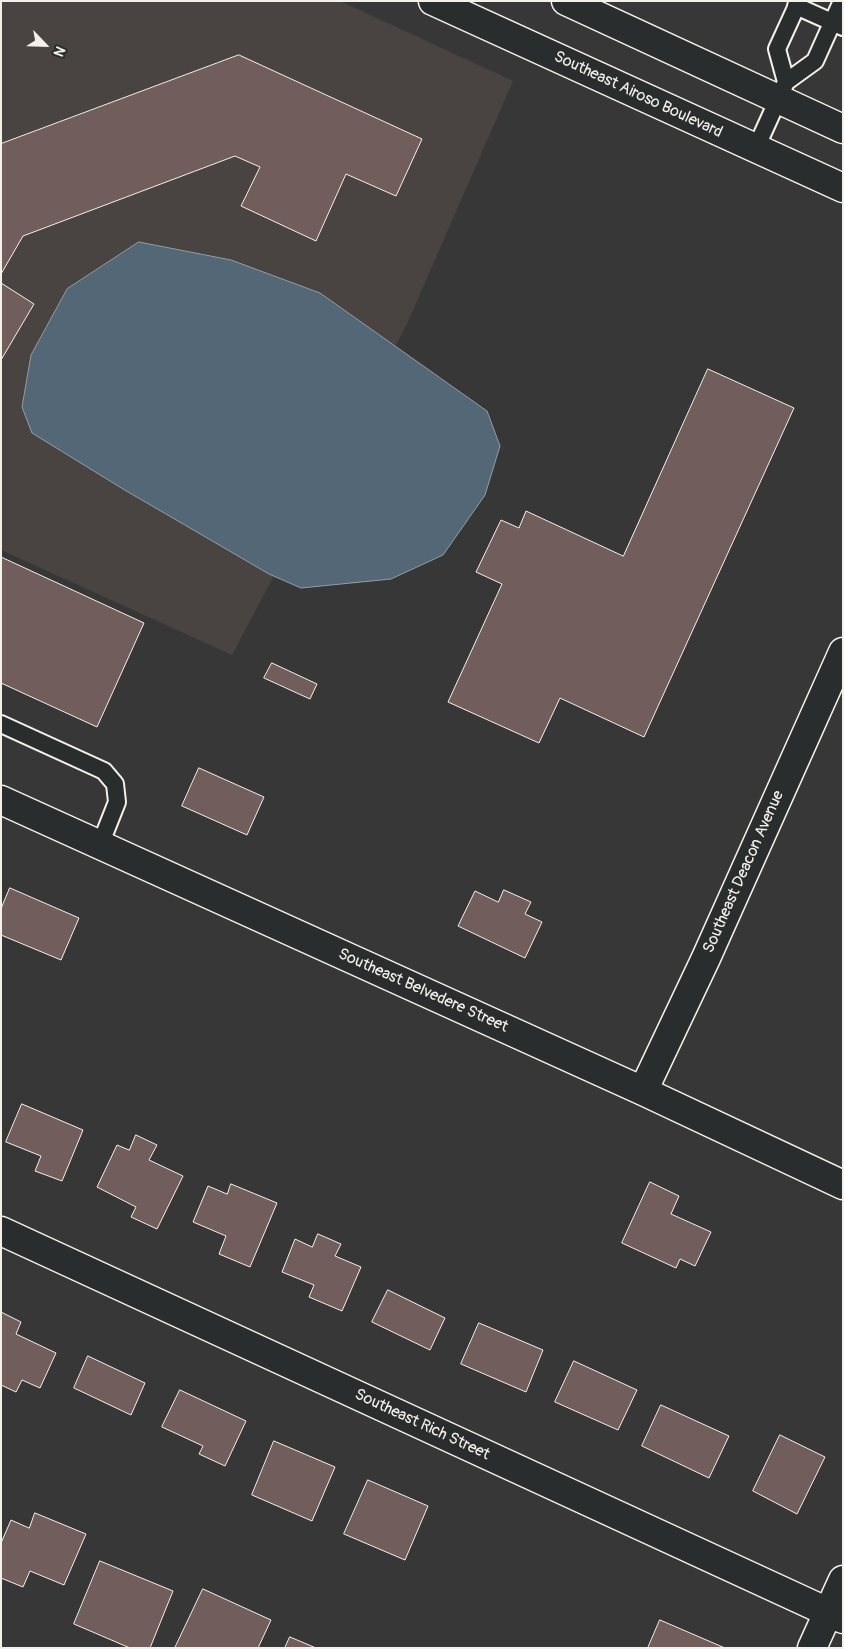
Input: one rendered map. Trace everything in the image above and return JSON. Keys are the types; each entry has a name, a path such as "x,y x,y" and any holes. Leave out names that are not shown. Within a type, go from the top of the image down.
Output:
{"street":[{"name":"Southeast Airoso Boulevard","path":"433,1 843,188"},
{"path":"566,1 782,91 843,130"},
{"name":"Southeast Deacon Avenue","path":"643,1091 706,958 843,652"},
{"name":"Southeast Belvedere Street","path":"1,800 841,1180"},
{"name":"Southeast Rich Street","path":"1,1231 835,1616"},
{"path":"812,1648 835,1616 843,1580"}],"lane":[{"path":"756,148 782,91 815,61 838,25 842,1"},
{"path":"782,91 777,48 798,4 838,25"},
{"path":"1,724 104,772 115,784 117,802 100,845"}],"shaded area":[{"path":"1,1 340,1 513,81 407,324 232,655 1,550"}],"water":[{"path":"139,242 231,260 320,293 487,411 500,446 485,495 443,555 391,579 301,588 269,574 123,489 32,433 22,407 31,355 67,289"}],"building":[{"path":"239,55 422,139 396,196 346,174 316,241 241,206 260,167 235,156 23,236 1,274 1,144"},
{"path":"1,283 34,304 1,360"},
{"path":"708,369 794,408 644,737 560,698 539,743 448,702 502,584 476,572 501,520 519,528 526,511 623,556"},
{"path":"1,557 144,623 97,727 1,683"},
{"path":"272,663 317,684 310,699 264,678"},
{"path":"199,768 264,797 247,835 182,806"},
{"path":"10,888 79,918 61,960 1,935 1,909"},
{"path":"504,890 531,902 525,914 542,922 525,958 458,926 475,891 498,902"},
{"path":"22,1104 83,1130 62,1181 35,1171 41,1156 6,1142"},
{"path":"136,1135 157,1145 149,1160 183,1176 157,1229 131,1217 136,1207 97,1187 117,1145 129,1150"},
{"path":"650,1182 679,1196 671,1214 711,1232 695,1266 680,1259 676,1268 622,1243"},
{"path":"231,1184 277,1203 250,1267 219,1254 226,1236 193,1222 208,1186 227,1194"},
{"path":"318,1234 341,1244 335,1256 361,1267 342,1311 309,1297 314,1285 282,1272 295,1239 312,1247"},
{"path":"388,1290 445,1318 430,1350 372,1322"},
{"path":"1,1312 21,1322 16,1334 56,1353 40,1388 22,1380 16,1392 1,1385"},
{"path":"479,1323 543,1350 526,1392 461,1364"},
{"path":"88,1356 145,1383 131,1415 74,1388"},
{"path":"574,1361 637,1390 618,1430 555,1402"},
{"path":"180,1390 246,1421 225,1466 199,1454 203,1446 162,1427"},
{"path":"661,1405 729,1436 709,1478 642,1446"},
{"path":"780,1435 825,1457 797,1514 753,1491"},
{"path":"274,1441 335,1467 312,1521 252,1495"},
{"path":"368,1480 428,1506 405,1560 344,1534"},
{"path":"35,1513 86,1534 64,1585 30,1571 23,1587 1,1578 1,1543 11,1520 29,1528"},
{"path":"100,1561 173,1591 150,1648 130,1648 74,1624"},
{"path":"203,1589 271,1620 258,1648 175,1648"},
{"path":"660,1620 725,1648 648,1648"},
{"path":"290,1637 316,1648 285,1648"}]}
